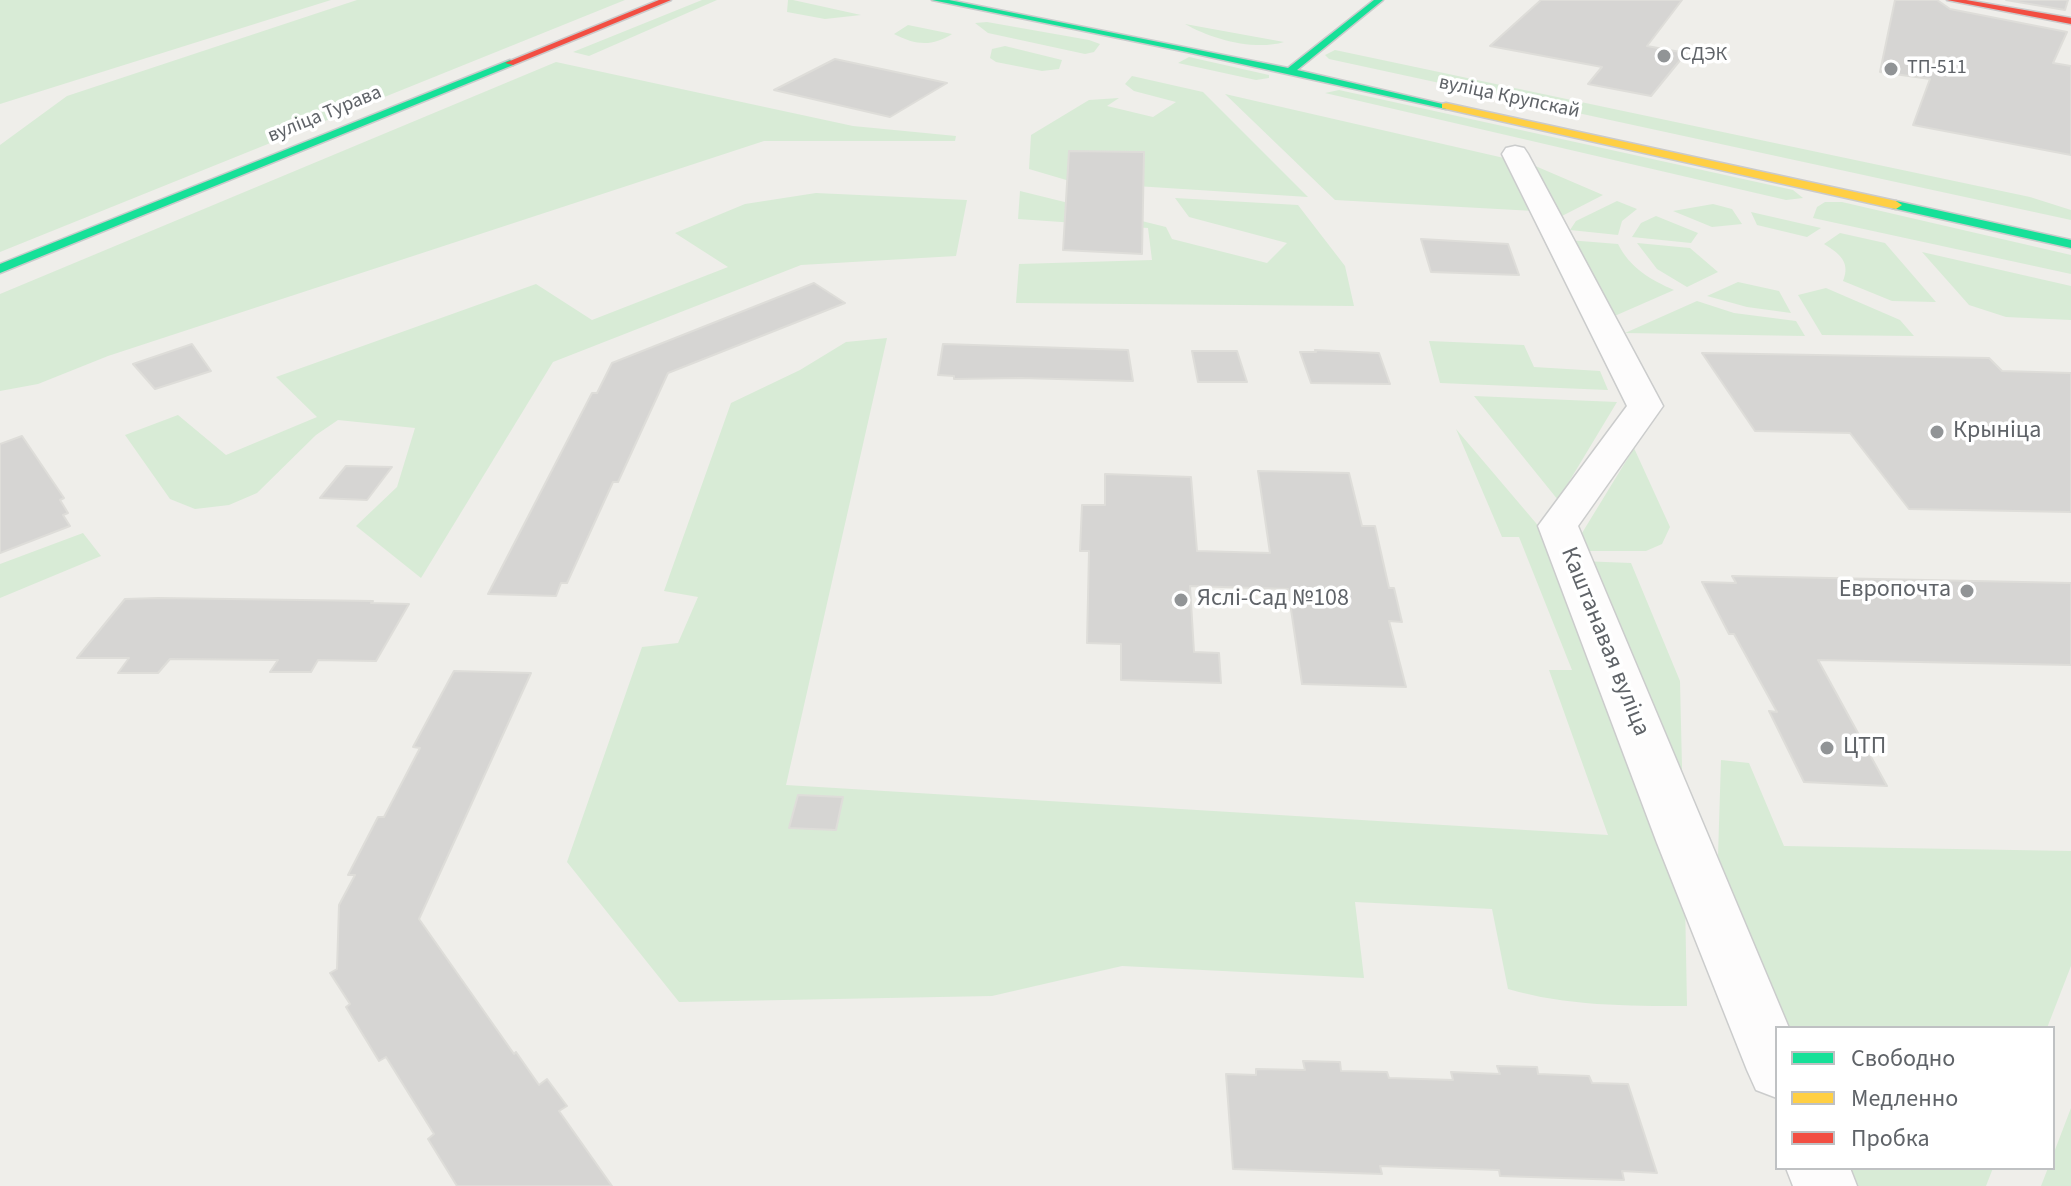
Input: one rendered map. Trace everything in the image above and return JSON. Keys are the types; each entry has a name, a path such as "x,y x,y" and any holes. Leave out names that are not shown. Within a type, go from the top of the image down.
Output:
{"main road":[{"name":"вуліца Турава","path":"0,269 667,0"},
{"name":"вуліца Крупскай","path":"936,0 1289,72 2071,244"},
{"name":"вуліца Крупскай","path":"1007,0 1305,60 2071,227"},
{"path":"1289,72 1379,0"},
{"path":"1951,0 2071,21"}],"street":[{"name":"Каштанавая вуліца","path":"1515,154 1645,406 1558,526 1775,1065"}],"green space":[{"path":"0,0 331,0 0,104"},
{"path":"357,0 625,0 0,252 0,145 67,96"},
{"path":"702,0 717,0 589,56 573,52"},
{"path":"788,0 861,15 825,19 787,12"},
{"path":"987,22 1100,44 1094,52 1085,54 988,33 975,23"},
{"path":"1185,24 1284,42 1260,45 1233,42"},
{"path":"908,25 952,34 923,43 894,34"},
{"path":"1005,46 1062,60 1059,69 1042,71 996,62 990,58 992,49"},
{"path":"1335,50 2030,197 2071,210 2071,220 1329,59 1325,55"},
{"path":"1189,57 1269,75 1269,78 1256,80 1178,63"},
{"path":"556,62 853,126 956,136 955,141 764,141 108,356 38,384 0,391 0,294"},
{"path":"1132,76 1203,92 1308,197 1073,182 1029,169 1031,135 1089,100 1119,98 1107,106 1153,117 1176,102 1134,91 1125,84"},
{"path":"1339,90 1793,190 1803,198 1786,200 1325,93"},
{"path":"1225,94 1504,158 1534,211 1335,200"},
{"path":"1526,162 1603,195 1562,216"},
{"path":"1020,191 1166,227 1172,239 1267,263 1287,243 1189,217 1175,198 1298,205 1345,266 1354,306 1016,303 1019,264 1152,260 1148,228 1018,219"},
{"path":"816,193 967,200 956,256 801,265 553,362 421,578 356,526 397,487 415,428 338,420 316,435 257,493 229,505 195,509 170,499 125,435 178,415 226,455 317,417 276,377 536,284 592,320 728,267 675,233 745,204"},
{"path":"1617,201 1637,209 1622,221 1618,235 1570,230 1576,221"},
{"path":"1825,202 1842,202 2071,255 2071,274 1813,218 1817,207"},
{"path":"1713,204 1732,209 1742,224 1712,227 1673,211"},
{"path":"1751,212 1821,228 1807,237 1757,225"},
{"path":"1656,216 1698,233 1691,243 1632,237 1641,223"},
{"path":"1840,233 1885,243 1936,302 1892,301 1843,281 1846,268 1842,259 1824,244"},
{"path":"1568,240 1618,244 1642,272 1674,290 1610,318"},
{"path":"1637,243 1690,248 1718,272 1687,287 1657,269"},
{"path":"1922,252 2071,286 2071,320 2006,317 1969,305"},
{"path":"1738,282 1779,291 1791,313 1747,307 1707,296"},
{"path":"1826,288 1900,320 1914,336 1822,335 1798,295"},
{"path":"1697,301 1734,313 1796,321 1805,336 1625,333"},
{"path":"887,338 786,785 1608,835 1549,670 1572,670 1519,537 1502,537 1456,429 1541,529 1685,899 1687,1006 1574,1002 1508,989 1492,909 1355,902 1364,978 1122,966 992,996 679,1002 567,862 642,647 678,643 698,597 664,591 731,403 800,370 846,342"},
{"path":"1429,341 1524,345 1534,367 1600,371 1608,390 1440,383"},
{"path":"1474,396 1617,402 1558,500"},
{"path":"1634,448 1670,527 1662,544 1646,551 1571,551"},
{"path":"83,533 101,556 0,598 0,564"},
{"path":"1580,561 1631,563 1680,681 1683,811"},
{"path":"1721,760 1749,763 1784,846 2071,851 2071,966 2048,1026 1785,1026 1718,856"},
{"path":"2071,1108 2071,1186 2041,1186 2047,1170 2055,1170 2055,1150"},
{"path":"1842,1170 1992,1170 1986,1186 1848,1186"}],"building":[{"path":"1541,0 1682,0 1647,46 1686,53 1651,96 1588,84 1602,67 1490,46"},
{"path":"1895,0 1937,0 1950,9 2067,32 2053,63 2071,66 2071,155 1913,125 1930,79 1880,72"},
{"path":"2006,0 2068,0 2065,10"},
{"path":"835,59 947,83 890,117 774,90"},
{"path":"1069,151 1144,152 1142,254 1063,250"},
{"path":"1421,239 1508,244 1519,275 1431,272"},
{"path":"814,283 845,303 668,373 618,482 613,482 567,583 561,583 556,596 488,594 592,393 597,393 612,363"},
{"path":"192,344 211,371 155,389 133,364"},
{"path":"943,344 1128,350 1133,381 954,379 954,376 938,375"},
{"path":"1192,351 1237,351 1247,382 1198,382"},
{"path":"1300,352 1379,353 1390,384 1311,383"},
{"name":"Крыніца","path":"1702,353 1989,358 2002,371 2071,373 2071,512 1909,509 1850,433 1755,431"},
{"path":"22,436 64,498 60,500 68,513 63,515 70,526 0,553 0,444"},
{"path":"346,466 392,467 367,500 320,498"},
{"path":"1258,471 1349,473 1362,526 1375,526 1389,588 1394,588 1402,622 1389,621 1406,687 1302,684 1288,589 1190,586 1194,652 1219,653 1221,683 1121,680 1121,644 1087,643 1089,551 1080,551 1082,505 1105,505 1105,474 1191,477 1197,551 1270,553"},
{"path":"1732,576 2071,583 2071,665 1818,660 1887,786 1804,782 1769,711 1777,712 1734,634 1729,634 1702,582 1736,583"},
{"path":"125,599 409,604 376,661 318,660 311,672 270,672 278,660 170,659 158,673 118,673 129,658 77,658"},
{"path":"454,671 531,673 419,919 514,1054 516,1052 539,1085 547,1079 567,1106 559,1111 612,1186 457,1186 428,1139 434,1134 386,1057 379,1061 346,1007 350,1004 330,973 337,969 339,905 355,875 348,875 378,817 384,817 420,748 413,747"},
{"path":"798,795 843,797 836,830 789,828"},
{"path":"1303,1061 1340,1062 1341,1071 1387,1072 1389,1078 1453,1080 1451,1072 1500,1074 1497,1066 1537,1067 1538,1074 1589,1076 1592,1083 1628,1084 1657,1173 1622,1171 1624,1180 1500,1176 1499,1170 1380,1166 1382,1174 1233,1169 1226,1074 1256,1075 1256,1069 1305,1070"}],"traffic: fast":[{"path":"936,0 1187,49 1446,106"},
{"path":"1289,72 1379,0"},
{"path":"0,269 510,63"},
{"path":"1896,205 2071,244"}],"traffic: slow":[{"path":"1446,106 1896,205"}],"traffic: jam":[{"path":"510,63 667,0"},
{"path":"1951,0 2071,21"}],"place":[{"name":"СДЭК","path":"1664,56"},
{"name":"ТП-511","path":"1891,69"},
{"name":"Крыніца","path":"1937,432"},
{"name":"Европочта","path":"1967,591"},
{"name":"Яслі-Сад №108","path":"1181,600"},
{"name":"ЦТП","path":"1827,748"}]}
